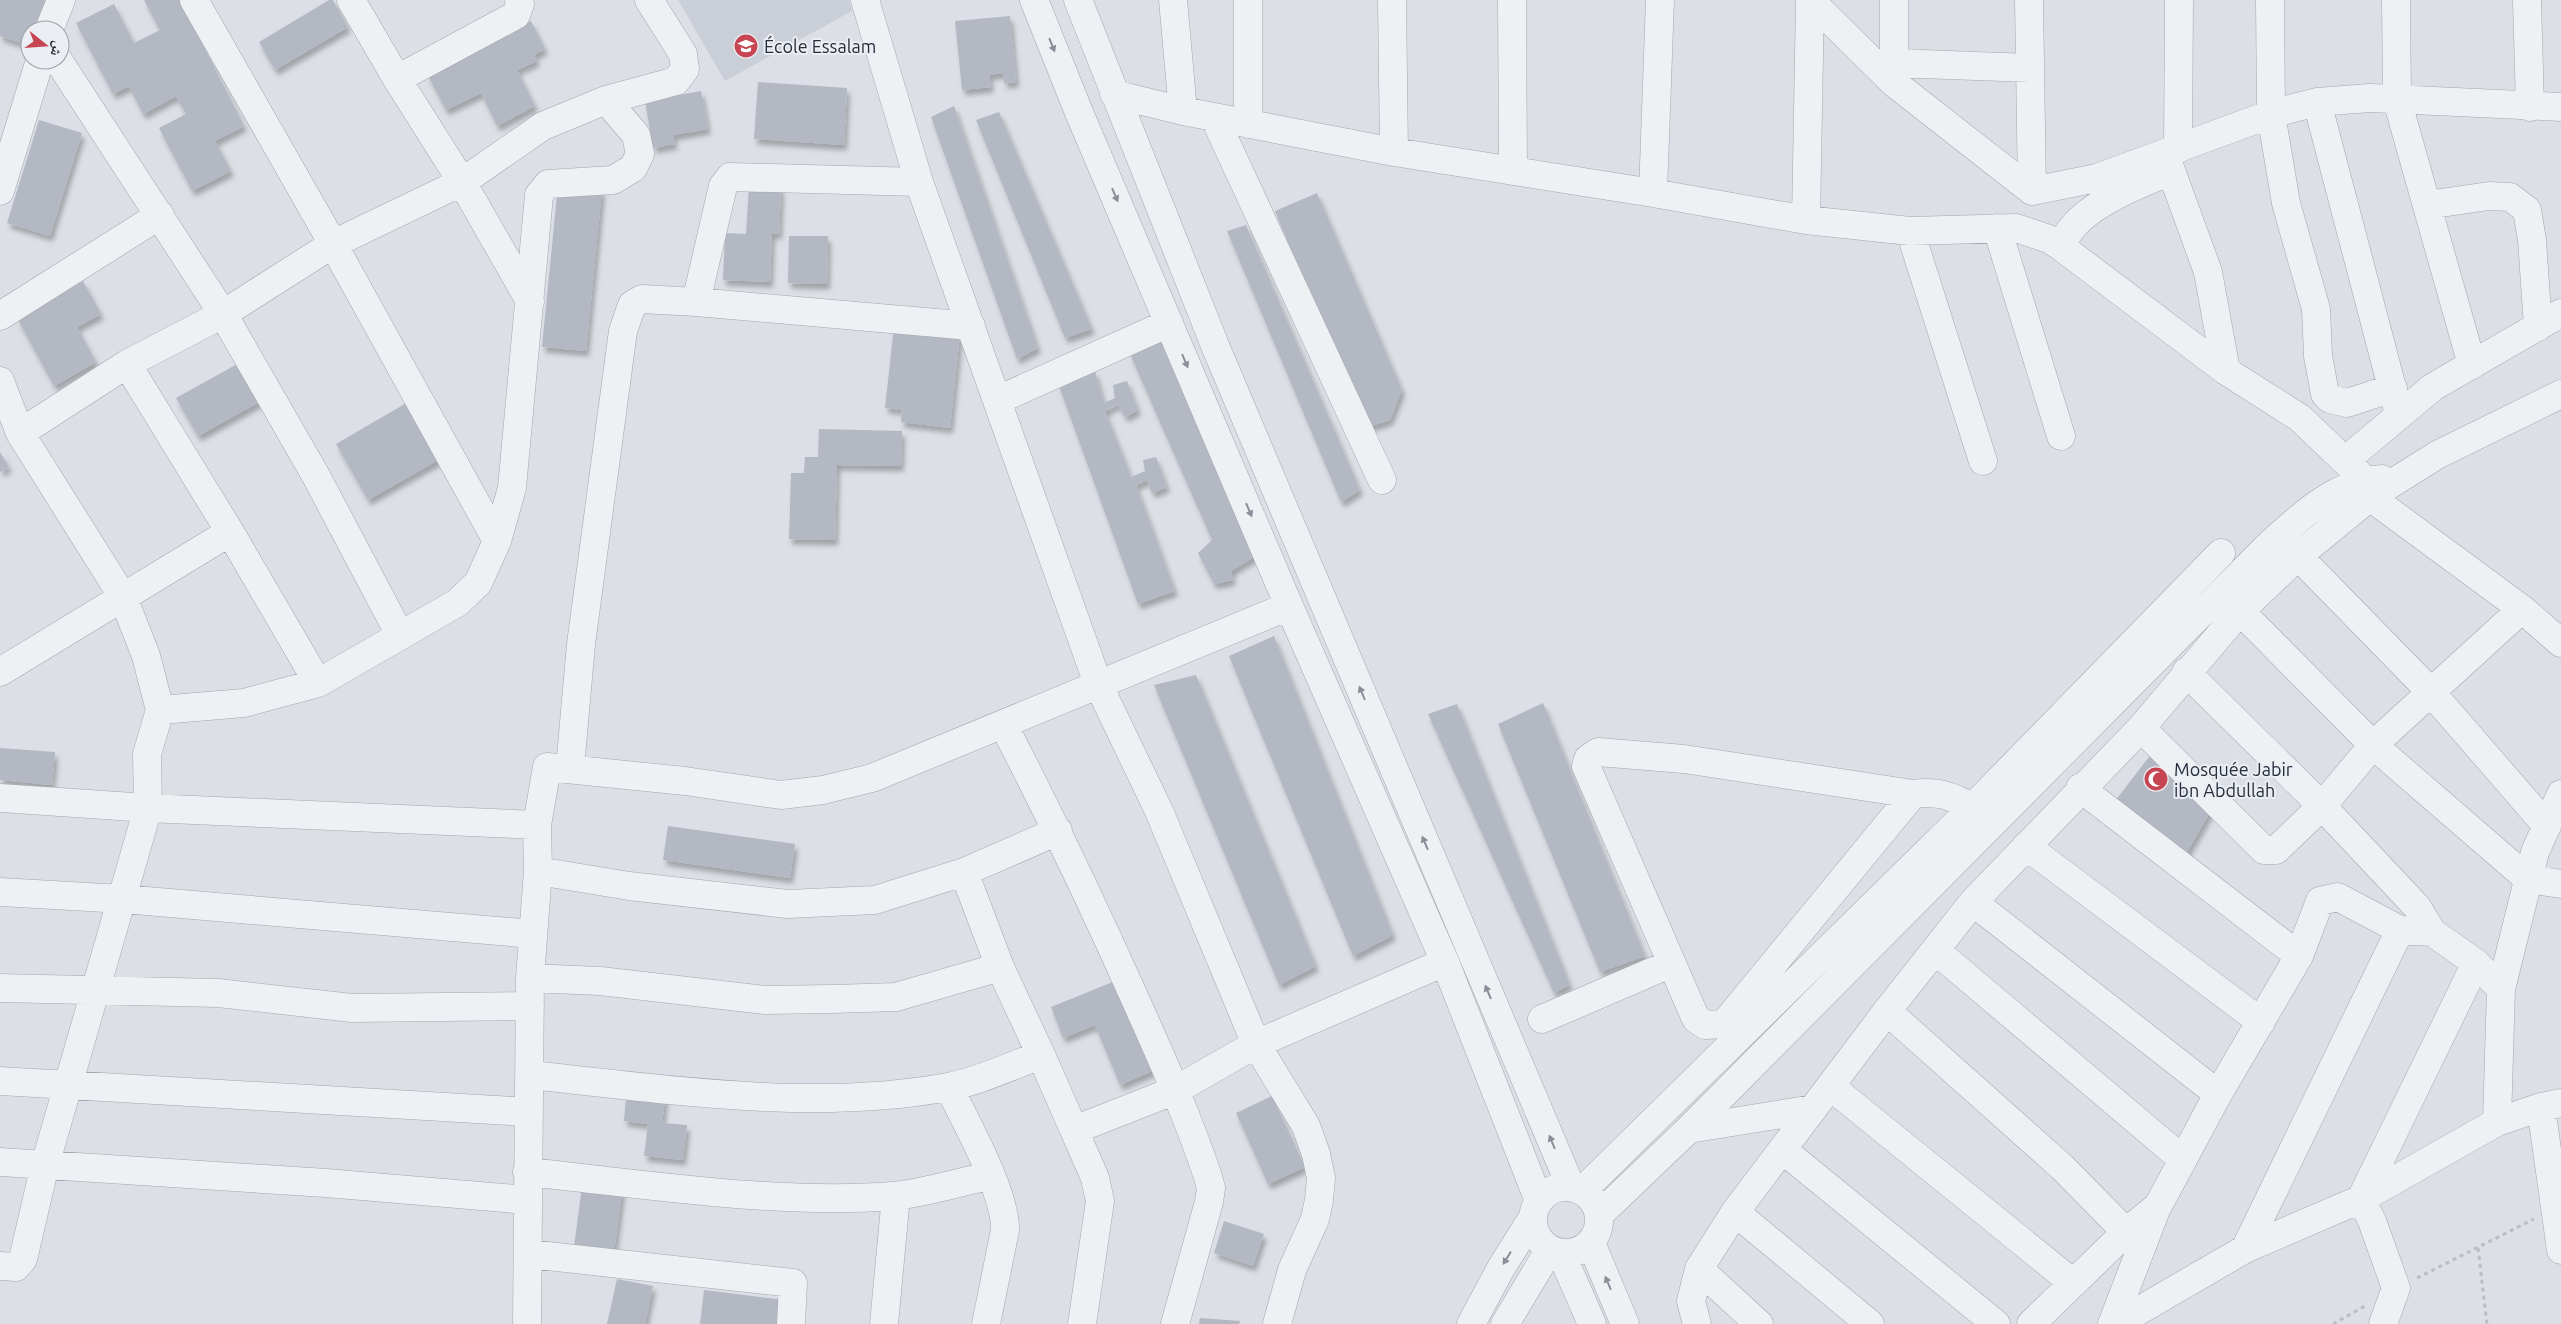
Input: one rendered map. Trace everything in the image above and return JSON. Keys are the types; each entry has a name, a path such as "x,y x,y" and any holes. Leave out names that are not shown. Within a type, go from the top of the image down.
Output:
{"street":[{"path":"54,20 61,0"},
{"path":"194,0 333,244 498,541"},
{"path":"351,0 397,79 462,182 530,301"},
{"path":"397,79 516,15 520,4 519,0"},
{"path":"20,433 127,364 223,314 333,244 462,182 543,126 606,100 676,81 685,69 683,54 649,0"},
{"path":"865,0 919,182 972,326 1098,684 1159,811 1256,1044 1306,1126 1316,1154 1321,1178 1315,1219 1292,1270 1277,1324"},
{"path":"1034,0 1078,110 1289,606 1445,962 1536,1209 1533,1225 1539,1239 1555,1251 1592,1324"},
{"path":"1078,0 1216,348 1577,1189 1593,1201 1599,1215 1598,1230 1591,1242 1577,1252 1555,1251"},
{"path":"1173,0 1184,111"},
{"path":"1248,0 1248,124"},
{"path":"1392,0 1394,152"},
{"path":"1512,0 1513,171"},
{"path":"1653,193 1660,0"},
{"path":"1806,220 1810,0 2032,191"},
{"path":"1894,0 1894,73"},
{"path":"2029,0 2032,191"},
{"path":"2179,0 2171,158 2208,272 2226,371"},
{"path":"2270,0 2271,114 2286,202 2316,309 2318,356 2325,394 2330,399 2347,403 2393,388"},
{"path":"2396,0 2397,100 2472,365"},
{"path":"2527,0 2530,107"},
{"path":"1894,73 2030,68"},
{"path":"0,191 5,153 36,70"},
{"path":"65,70 223,314 316,476 400,635"},
{"path":"1114,94 1184,111 1394,152 1653,193 1806,220 1910,230 2016,228 2049,239 2226,371 2300,418 2346,460 2368,489 2522,609 2561,643"},
{"path":"2032,191 2097,178 2171,158 2271,114 2318,102 2344,98 2561,107"},
{"path":"160,710 244,703 318,683 457,603 478,583 498,541 512,488 539,195 548,184 614,180 633,168 640,154 636,135 606,100"},
{"path":"2318,102 2399,414"},
{"path":"1214,117 1382,480"},
{"path":"2060,246 2072,227 2087,214 2171,158"},
{"path":"696,302 723,186 730,177 919,182"},
{"path":"2427,205 2489,196 2510,197 2527,210 2532,240 2538,327"},
{"path":"0,316 160,215"},
{"path":"1997,228 2061,436"},
{"path":"1910,230 1983,461"},
{"path":"570,768 581,644 623,331 632,305 642,299 696,302 972,326"},
{"path":"2346,460 2433,387 2561,313"},
{"path":"998,400 1169,323"},
{"path":"127,364 230,532 318,683"},
{"path":"0,381 20,433 123,597 146,656 160,710 147,754 148,808 45,1164 23,1259 16,1267 0,1266"},
{"path":"2300,418 2325,394"},
{"path":"1599,1215 1689,1129 2266,548 2320,504 2396,480 2437,454 2561,394"},
{"path":"1697,1324 1691,1301 1699,1269 1735,1212 1887,1011 1973,902 2080,788 2141,728 2186,672 2240,611 2368,489"},
{"path":"0,672 230,532"},
{"path":"1472,1324 1492,1284 1536,1209 1553,1189 1577,1189 1972,808 2221,553"},
{"path":"2298,556 2430,691 2547,826"},
{"path":"527,1324 530,978 538,871 537,824 547,767 570,768 781,795 815,791 872,778 1289,606"},
{"path":"2141,728 2264,850 2276,850 2322,806 2373,744 2522,609"},
{"path":"2240,611 2373,744 2528,878 2561,884"},
{"path":"2186,672 2322,806 2417,907 2432,932 2476,963 2501,989"},
{"path":"1003,724 1058,831 1176,1090 1204,1164 1210,1188 1209,1202 1175,1324"},
{"path":"1913,794 1724,1024 1705,1025 1696,1019 1670,964 1586,766 1588,760 1598,752 1684,758 1913,794 1934,792 1955,797 1972,808"},
{"path":"2080,788 2299,956"},
{"path":"2498,1122 2501,989 2535,852 2561,794"},
{"path":"0,798 148,808 537,824"},
{"path":"538,871 629,886 788,904 875,900 964,872 1058,831"},
{"path":"2026,846 2260,1022"},
{"path":"964,872 1000,967 1095,1178 1100,1201 1082,1324"},
{"path":"0,892 123,899 533,934"},
{"path":"2112,1324 2158,1206 2181,1158 2299,956 2320,901 2338,897 2400,930 2432,932"},
{"path":"1973,902 2218,1094"},
{"path":"2245,1250 2400,930"},
{"path":"1935,950 2181,1158"},
{"path":"1074,1130 1176,1090 1256,1044 1445,962"},
{"path":"2361,1198 2476,963"},
{"path":"1542,1019 1670,964"},
{"path":"530,978 600,981 765,1000 832,999 896,997 1000,967"},
{"path":"0,988 95,988 218,993 352,1008 530,1006"},
{"path":"1887,1011 2062,1167 2126,1232"},
{"path":"530,1075 684,1091 842,1099 949,1087 1041,1055"},
{"path":"0,1081 529,1112"},
{"path":"1830,1086 2073,1283"},
{"path":"949,1087 990,1176 1005,1217 1005,1230 986,1324"},
{"path":"2116,1324 2245,1250 2361,1198 2498,1122 2551,1105 2554,1209 2561,1250"},
{"path":"1689,1129 1813,1109"},
{"path":"1782,1150 1996,1324"},
{"path":"0,1162 326,1183 527,1200"},
{"path":"527,1172 780,1196 835,1199 896,1196 990,1176"},
{"path":"884,1324 896,1196"},
{"path":"2361,1198 2372,1221 2396,1288 2383,1324"},
{"path":"2031,1324 2126,1232 2158,1206"},
{"path":"1735,1212 1870,1324"},
{"path":"1591,1242 1625,1324"},
{"path":"1505,1324 1555,1251"},
{"path":"528,1254 793,1283 791,1324"},
{"path":"1699,1269 1759,1324"}],"path":[{"path":"2396,1288 2554,1209"},
{"path":"2478,1248 2487,1324"}],"shaded area":[{"name":"École Essalam","path":"678,0 849,0 852,11 725,81"}],"building":[{"path":"0,0 47,0 41,20 20,20 20,43 0,36"},
{"path":"144,0 187,0 201,31 197,33 244,126 215,141 231,171 192,191 159,128 186,114 176,96 143,114 129,86 113,94 76,23 114,4 134,43 160,30"},
{"path":"329,0 333,0 348,27 275,70 259,42"},
{"path":"1010,16 1016,82 1004,83 1003,73 989,75 991,87 962,90 955,21"},
{"path":"531,21 545,49 534,55 537,61 517,70 535,106 497,126 481,93 446,110 427,74"},
{"path":"758,82 847,88 844,145 754,139"},
{"path":"701,91 708,129 673,135 675,144 653,148 645,101"},
{"path":"954,106 1038,348 1017,359 931,117"},
{"path":"999,112 1092,329 1065,338 976,120"},
{"path":"39,120 82,133 50,236 7,223"},
{"path":"558,185 602,189 586,351 542,347"},
{"path":"749,186 781,187 779,234 772,233 770,282 723,280 725,233 746,234"},
{"path":"1317,193 1402,390 1390,420 1365,428 1275,211"},
{"path":"1246,225 1360,490 1341,502 1227,231"},
{"path":"789,236 828,236 827,284 788,283"},
{"path":"83,281 101,314 77,327 96,362 54,386 17,318"},
{"path":"894,326 960,333 950,428 901,422 902,410 885,408"},
{"path":"1164,338 1257,555 1231,571 1233,580 1214,584 1198,553 1212,540 1130,354"},
{"path":"239,363 261,401 198,436 176,398"},
{"path":"1095,371 1104,403 1115,398 1113,385 1127,381 1138,410 1125,417 1118,404 1105,411 1131,477 1145,471 1143,460 1156,457 1167,487 1152,493 1147,480 1136,485 1175,591 1138,604 1058,383"},
{"path":"408,402 440,459 368,500 336,444"},
{"path":"819,429 902,431 901,466 837,465 835,540 789,539 791,473 804,473 805,457 818,457"},
{"path":"0,452 9,467 0,472"},
{"path":"1274,636 1393,935 1353,956 1229,656"},
{"path":"1196,675 1316,966 1279,985 1154,685"},
{"path":"1543,703 1645,956 1600,972 1498,724"},
{"path":"1457,704 1570,985 1554,993 1428,714"},
{"path":"0,748 55,752 52,785 0,780"},
{"name":"Mosquée Jabir ibn Abdullah","path":"2152,753 2213,807 2186,854 2112,805"},
{"path":"668,826 795,844 790,878 663,860"},
{"path":"1120,979 1157,1069 1120,1085 1095,1025 1063,1038 1051,1007"},
{"path":"627,1087 666,1091 662,1123 687,1125 683,1160 644,1156 648,1124 624,1121"},
{"path":"1272,1096 1305,1167 1268,1184 1236,1113"},
{"path":"583,1179 623,1184 614,1252 574,1247"},
{"path":"1224,1221 1264,1234 1253,1266 1214,1253"},
{"path":"617,1279 653,1286 645,1324 607,1324"},
{"path":"704,1290 784,1300 781,1324 700,1324"},
{"path":"1200,1318 1240,1321 1239,1324 1199,1324"}],"place":[{"name":"École Essalam","path":"746,46"},
{"name":"Mosquée Jabir ibn Abdullah","path":"2156,779"}]}
